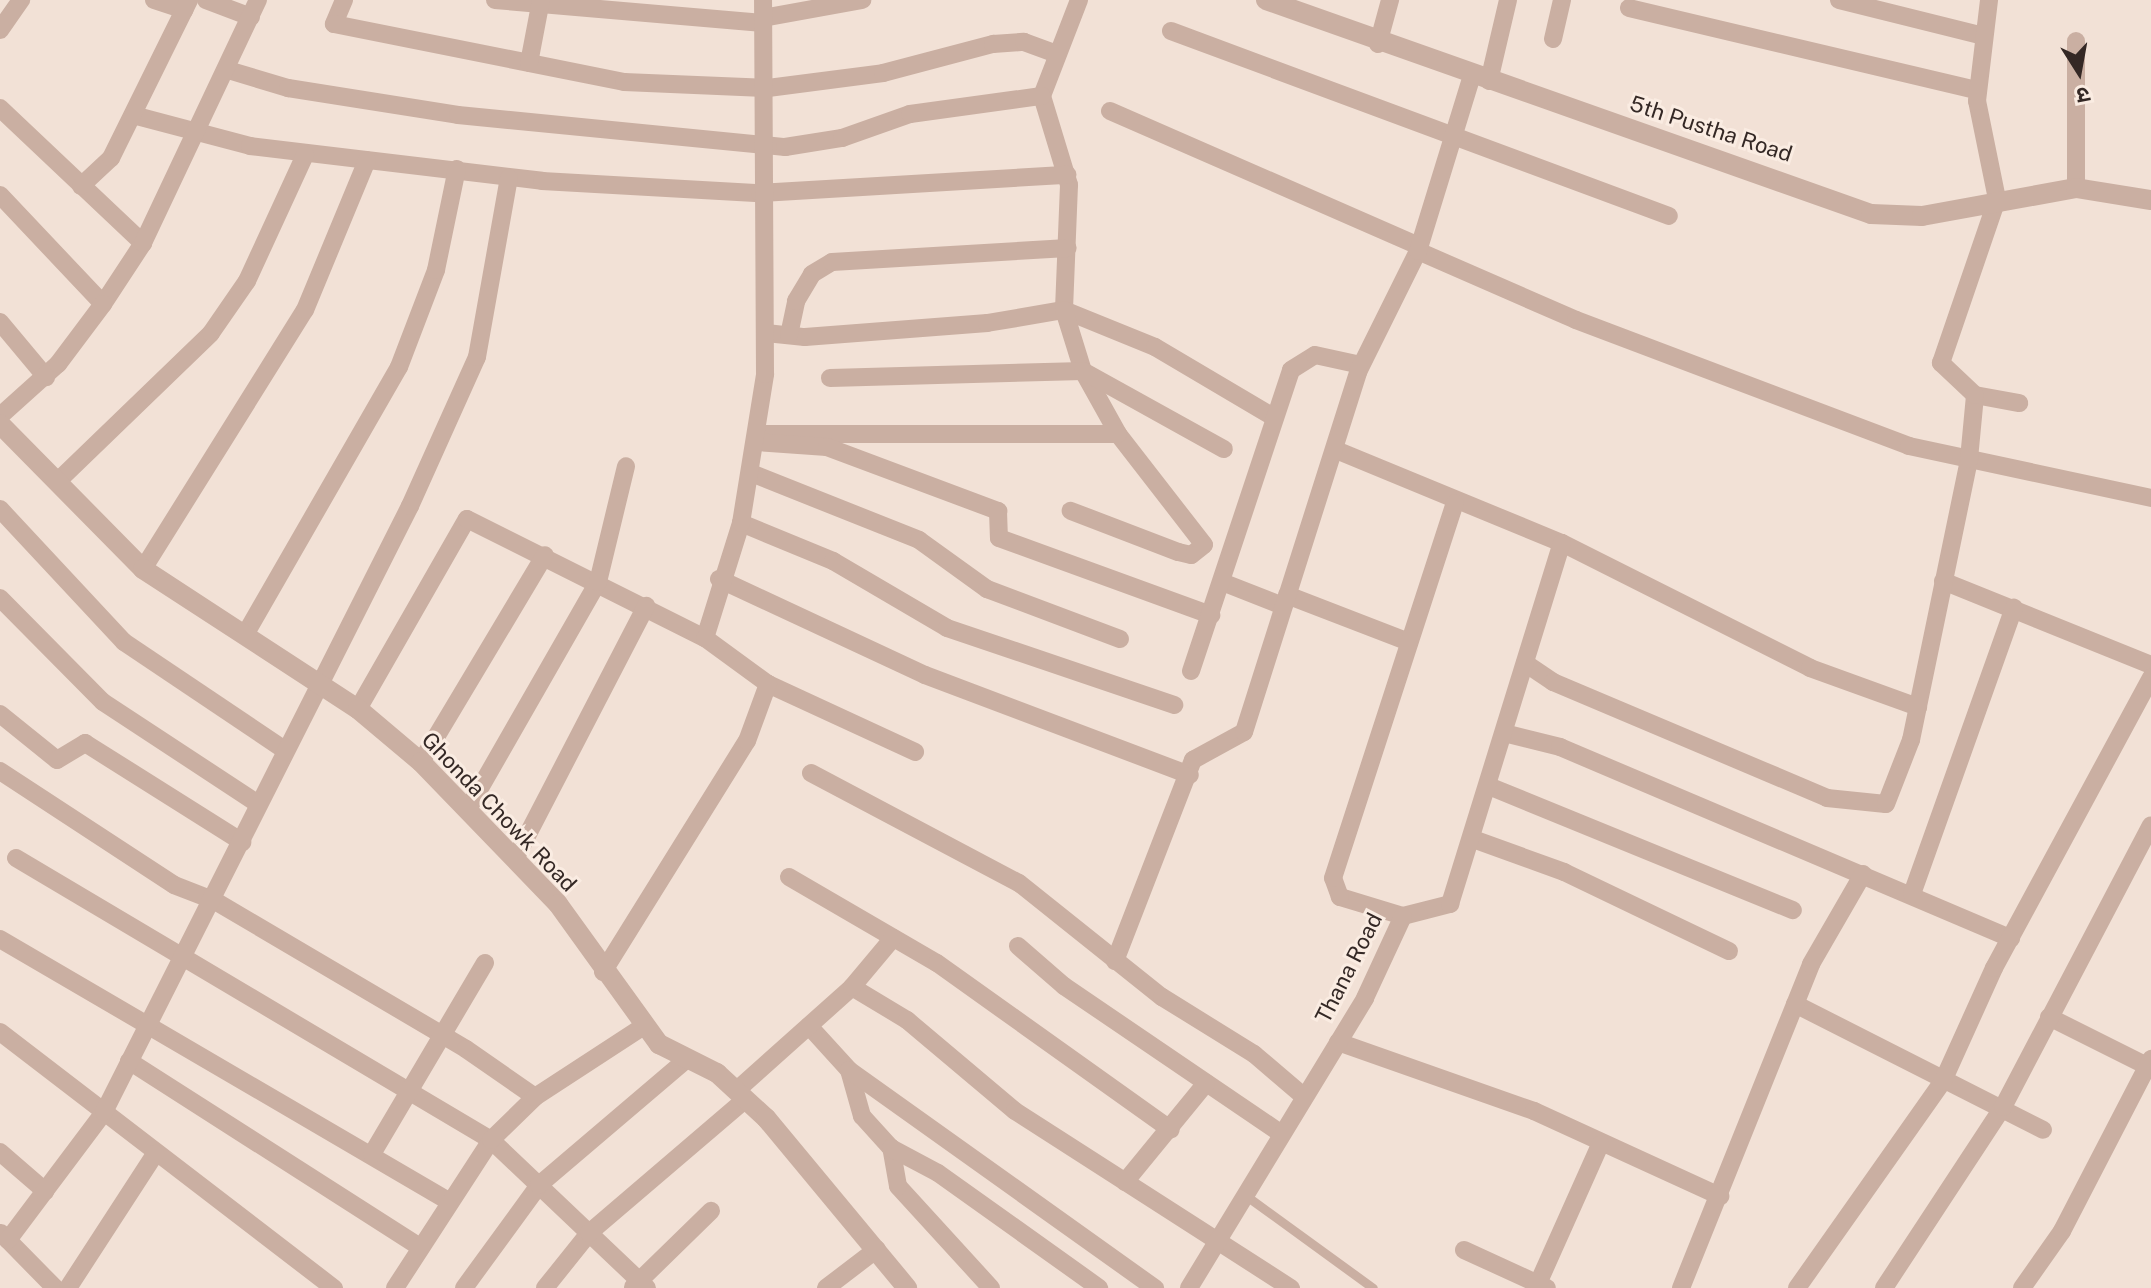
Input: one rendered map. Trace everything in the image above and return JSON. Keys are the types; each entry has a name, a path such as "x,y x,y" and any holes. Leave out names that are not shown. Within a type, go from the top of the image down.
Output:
{"street":[{"path":"0,30 21,0"},
{"path":"81,186 111,158 186,5 154,0"},
{"path":"0,416 46,377 103,304 143,243 191,134 228,70 254,9 206,0"},
{"path":"344,0 334,24 624,82 768,88 883,73 993,44 1024,42 1054,53"},
{"path":"495,0 763,14 862,0"},
{"path":"1071,511 1178,552 1200,552 1203,537 1118,434 1083,371 1064,310 1068,248 1067,175 1042,96 1054,53 1079,0"},
{"name":"5th Pustha Road","path":"1266,0 1378,44 1777,175 1871,214 1922,216 1997,199 2076,188 2151,200"},
{"path":"1378,44 1390,0"},
{"path":"1115,961 1197,755 1244,732 1361,365 1419,248 1456,137 1481,78 1508,0"},
{"path":"1553,39 1562,0"},
{"path":"1839,0 1983,36"},
{"path":"1989,0 1976,90 1997,199 1941,363 1975,395 2019,403"},
{"path":"529,63 540,3"},
{"path":"1629,8 1976,90"},
{"path":"705,638 719,579 741,523 757,438 766,333 760,193 768,88 763,14"},
{"path":"1171,31 1669,216"},
{"path":"2076,41 2076,188"},
{"path":"228,70 288,88 458,115 763,146 796,146 910,114 1042,96"},
{"path":"0,108 143,243"},
{"path":"1110,111 1576,320 1909,446 2151,498"},
{"path":"133,115 191,134 305,155 457,169 509,178 760,193 1067,175"},
{"path":"59,480 211,333 247,281 305,155"},
{"path":"143,569 305,310 367,160"},
{"path":"246,633 399,367 436,270 457,169"},
{"path":"55,1288 4,1236 45,1191 104,1112 215,901 282,748 318,682 477,357 509,178"},
{"path":"0,195 103,304"},
{"path":"789,335 796,301 812,274 832,262 1068,248"},
{"path":"766,333 789,335 987,323 1064,310 1155,347 1275,418"},
{"path":"0,322 46,377"},
{"path":"1191,671 1275,418 1302,359 1330,355 1361,365"},
{"path":"830,378 1083,371 1224,449"},
{"path":"1525,663 1553,682 1851,806 1886,804 1918,707 1969,459 1975,395"},
{"name":"Ghonda Chowk Road","path":"0,424 59,480 143,569 246,633 358,709 421,762 516,857 644,1026 687,1059 742,1094 877,1249 907,1288"},
{"path":"757,438 1118,434"},
{"path":"757,438 827,447 998,511 999,538 1211,615"},
{"path":"1336,450 1455,503 1562,543 1810,668 1918,707"},
{"path":"468,809 598,582 626,466"},
{"path":"751,473 919,540 987,589 1120,639"},
{"name":"Thana Road","path":"1189,1288 1282,1134 1302,1095 1338,1042 1403,916 1340,897 1333,878 1455,503"},
{"path":"0,509 124,642 282,748"},
{"path":"358,709 461,524 476,520 705,638 768,684 915,752"},
{"path":"741,523 846,568 947,628 1174,705"},
{"path":"1403,916 1446,909 1508,734 1525,663 1562,543"},
{"path":"421,762 545,555"},
{"path":"719,579 925,675 1190,775"},
{"path":"1943,581 2151,665"},
{"path":"1222,582 1409,642"},
{"path":"0,598 103,702 258,804"},
{"path":"516,857 646,606"},
{"path":"1912,894 2014,608"},
{"path":"1797,1288 1943,1081 2011,938 2151,678"},
{"path":"603,972 747,741 768,684"},
{"path":"1,718 57,760 85,743 242,842"},
{"path":"1508,734 1547,742 2011,938"},
{"path":"0,771 174,885 215,901 440,1034 535,1097"},
{"path":"811,773 961,846 1302,1095"},
{"path":"1491,787 1793,910"},
{"path":"1884,1288 2003,1107 2151,825"},
{"path":"1473,839 1564,872 1729,951"},
{"path":"16,858 491,1140 639,1285 711,1211"},
{"path":"1681,1288 1795,1004 1863,874"},
{"path":"789,877 893,938 1171,1130"},
{"path":"545,1288 589,1233 742,1094 852,987 893,938"},
{"path":"0,939 149,1023 450,1202"},
{"path":"1018,946 1206,1083 1282,1134"},
{"path":"372,1154 440,1034 485,963"},
{"path":"852,987 907,1020 1015,1111 1215,1243 1291,1288"},
{"path":"1795,1004 2043,1130"},
{"path":"2022,1288 2062,1231 2150,1064 2049,1017"},
{"path":"395,1288 491,1140 535,1097 644,1026"},
{"path":"809,1026 849,1070 1155,1288"},
{"path":"0,1032 155,1154 334,1288"},
{"path":"1338,1042 1534,1111 1600,1145 1720,1196"},
{"path":"464,1288 539,1185 687,1059"},
{"path":"129,1061 420,1247"},
{"path":"849,1070 862,1116 891,1148 1099,1288"},
{"path":"1125,1182 1171,1130 1206,1083"},
{"path":"1464,1250 1540,1287 1600,1145"},
{"path":"891,1148 898,1186 991,1288"},
{"path":"0,1152 45,1191"},
{"path":"68,1288 155,1154"},
{"path":"826,1288 877,1249"}],"lane":[{"path":"1245,1195 1373,1288"}]}
